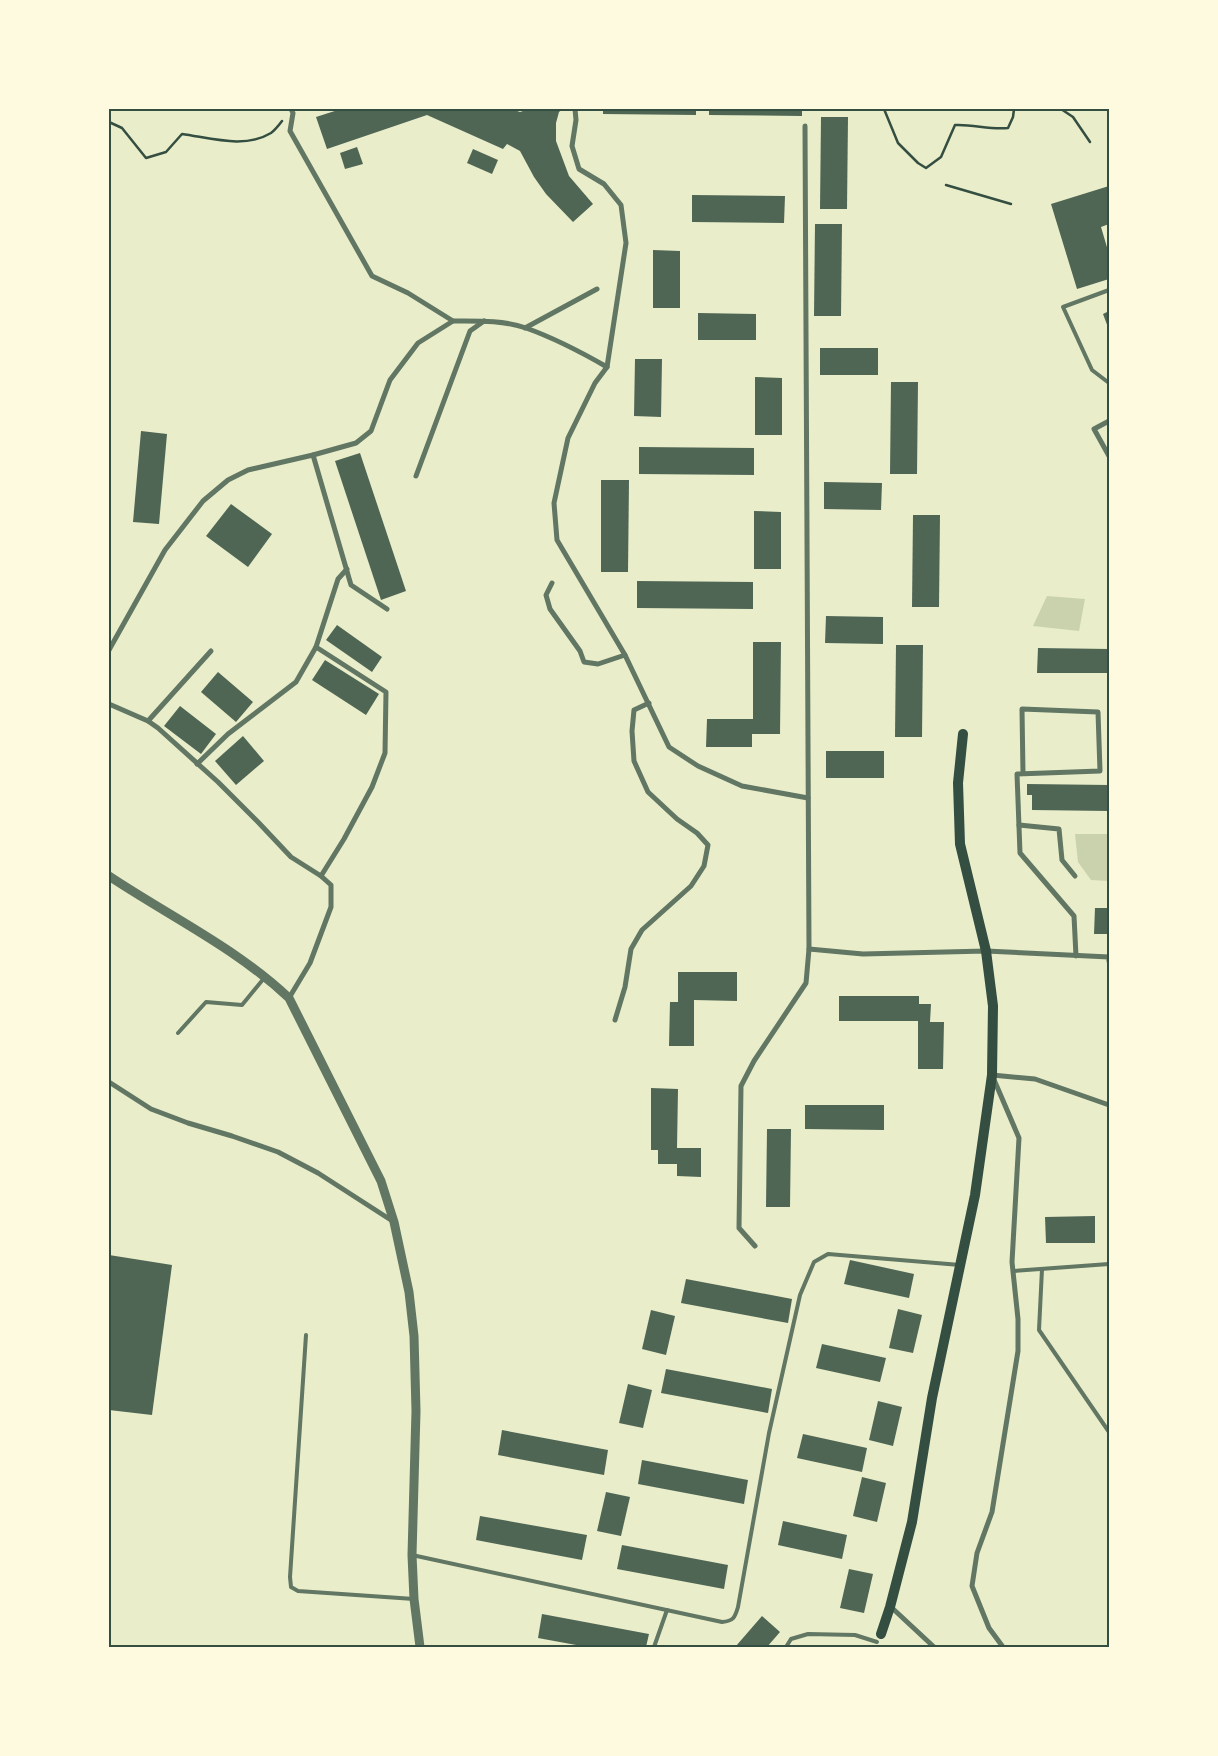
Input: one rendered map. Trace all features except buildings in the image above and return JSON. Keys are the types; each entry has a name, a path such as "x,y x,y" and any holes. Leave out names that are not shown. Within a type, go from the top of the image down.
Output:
{"main road":[{"path":"879,1638 890,1607 912,1522 932,1398 975,1195 992,1075 993,1006 986,951 960,844 958,783 963,734"}],"street":[{"path":"291,109 293,113 290,131 372,276 408,293 453,321 484,321 525,328 579,351 607,368"},
{"path":"575,109 576,120 572,146 579,169 604,184 621,205 626,243 607,368 595,383 568,438 554,503 557,540 625,655 669,746 698,766 742,786 808,798"},
{"path":"755,1246 739,1228 741,1086 754,1061 806,983 809,949 805,126"},
{"path":"525,328 597,289"},
{"path":"109,650 164,550 203,501 228,480 248,470 356,443 371,431 390,380 418,343 453,321"},
{"path":"416,476 470,331 484,321"},
{"path":"1109,421 1094,429 1109,456"},
{"path":"313,455 351,586 387,610"},
{"path":"197,764 228,734 296,682 316,647 338,579 347,569"},
{"path":"552,583 546,595 550,610 580,651 584,662 598,664 625,655"},
{"path":"316,647 386,692 387,704 385,753 372,787 344,839 321,876"},
{"path":"148,721 211,651"},
{"path":"615,1020 625,987 632,949 642,930 691,886 704,866 708,845 697,833 677,819 648,792 634,761 632,731 634,710 649,703"},
{"path":"109,704 148,721 258,822 291,857 321,876 331,885 331,907 310,963 289,998"},
{"path":"1023,774 1022,709 1098,712 1100,770 1023,774 1018,774 1020,853 1074,916 1076,956"},
{"path":"1019,824 1059,829 1062,860 1075,876"},
{"path":"109,876 239,958 289,998 381,1181 394,1222 409,1292 414,1336 416,1411 412,1554 414,1599 420,1647"},
{"path":"809,949 863,954 986,951 1109,957 1109,961"},
{"path":"1003,1647 989,1628 972,1586 977,1553 992,1512 1018,1351 1018,1319 1012,1262 1019,1138 992,1075 1036,1079 1109,1105"},
{"path":"109,1082 151,1109 278,1152 318,1173 394,1222"},
{"path":"890,1607 934,1647"}],"lane":[{"path":"1109,290 1063,307 1092,370 1109,383"},
{"path":"178,1033 206,1002 242,1006 265,977"},
{"path":"412,1554 722,1622 735,1618 768,1433 800,1295 814,1262 828,1254 961,1265"},
{"path":"1013,1271 1109,1264"},
{"path":"1042,1269 1039,1330 1109,1432"},
{"path":"306,1335 290,1577 291,1587 298,1591 414,1599"},
{"path":"654,1647 667,1610"},
{"path":"786,1647 791,1639 808,1634 855,1634 879,1638"}],"path":[{"path":"884,109 898,143 918,163 926,168 941,157 955,124 968,124 993,129 1008,128 1014,109"},
{"path":"1061,109 1073,117 1090,142"},
{"path":"109,122 122,128 146,158 166,152 182,134 236,142 257,138 273,132 286,115"},
{"path":"946,185 1011,204"},
{"path":"1109,501 1109,516"}],"green space":[{"path":"1047,596 1085,599 1079,631 1033,626"},
{"path":"1075,834 1109,834 1109,881 1091,880 1078,862"}]}
